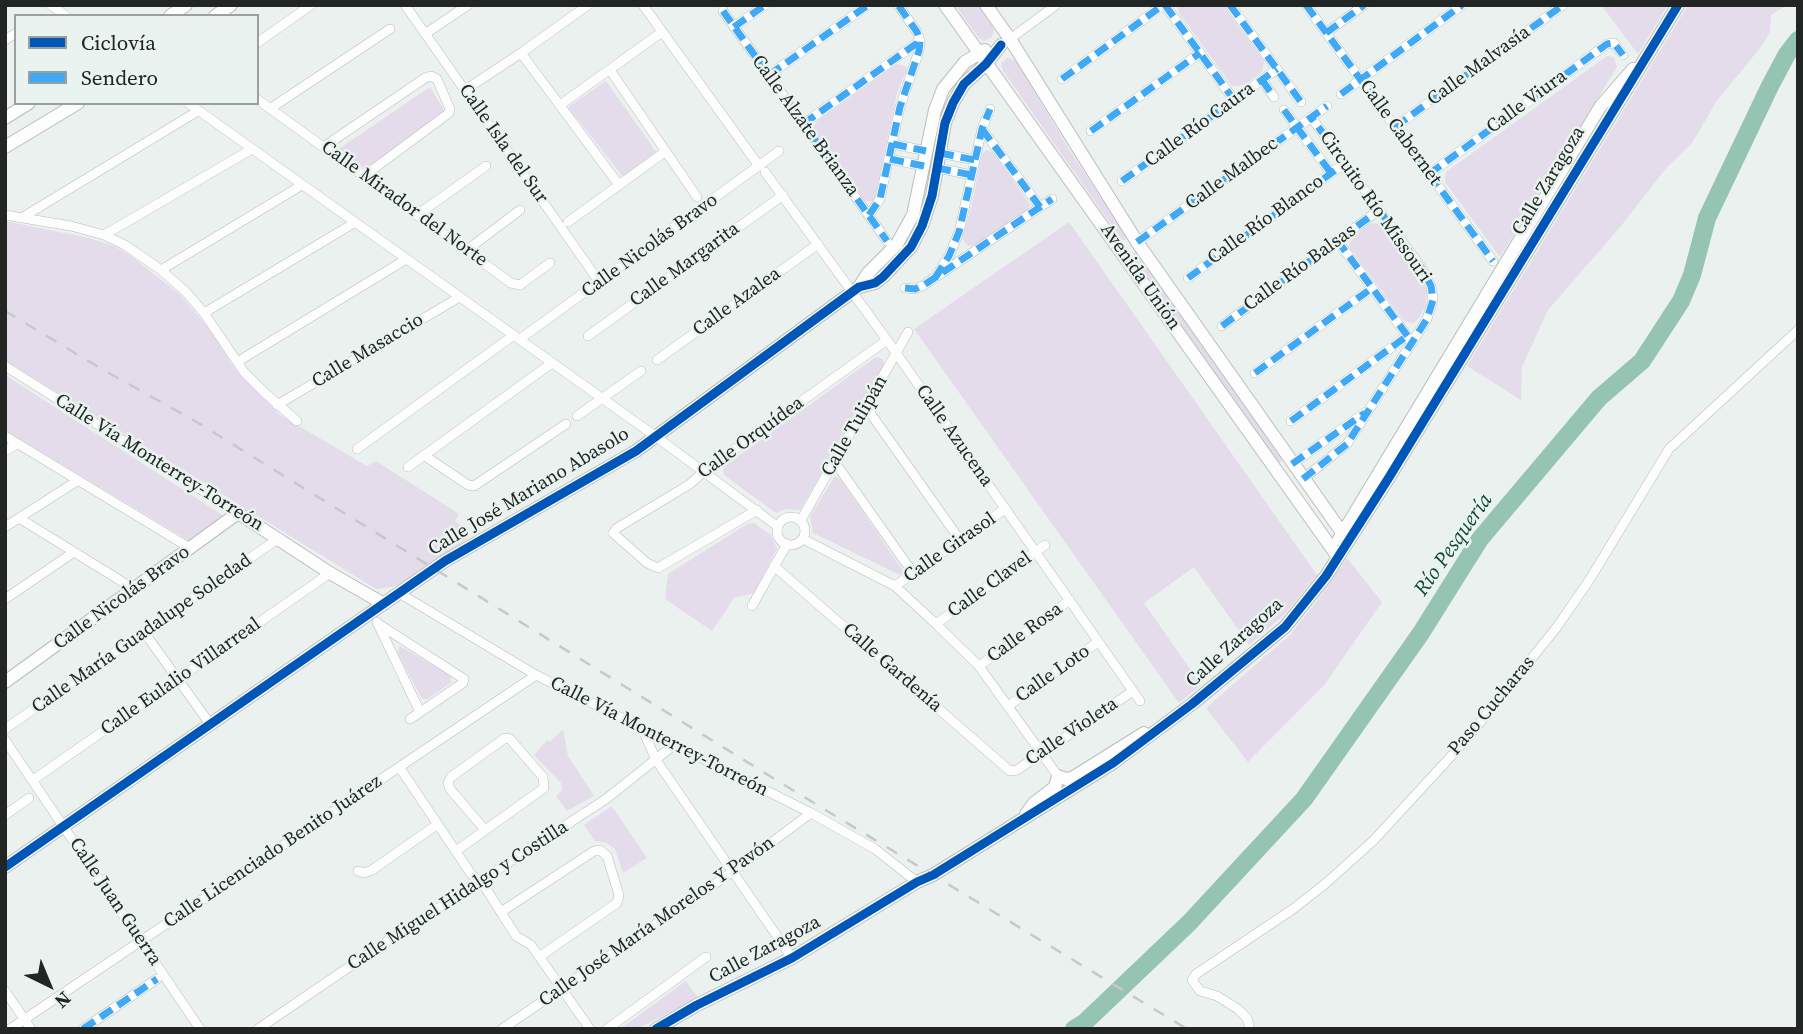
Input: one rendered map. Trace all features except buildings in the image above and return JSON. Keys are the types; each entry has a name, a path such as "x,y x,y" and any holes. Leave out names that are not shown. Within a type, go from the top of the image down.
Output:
{"street":[{"path":"259,42 311,5"},
{"name":"Calle Isla del Sur","path":"405,5 600,283"},
{"path":"425,34 468,5"},
{"path":"465,90 588,5"},
{"name":"Calle Azucena","path":"643,5 818,244 856,289 897,355 1140,701"},
{"path":"734,27 765,5"},
{"path":"769,75 868,5"},
{"path":"869,215 880,199 900,107 918,55 920,41 917,32 898,5"},
{"name":"Avenida Unión","path":"945,5 1336,554"},
{"name":"Avenida Unión","path":"986,5 1005,42 1137,242 1345,537"},
{"name":"Calle José Mariano Abasolo","path":"933,152 953,103 964,84 1005,42 1056,5"},
{"path":"1062,79 1164,5 1234,100"},
{"path":"1230,5 1301,102"},
{"name":"Calle Cabernet","path":"1306,5 1493,261"},
{"path":"1326,33 1364,5"},
{"path":"1341,94 1462,5"},
{"name":"Calle Malvasía","path":"1395,127 1563,5"},
{"name":"Calle Zaragoza","path":"1345,537 1353,513 1678,5"},
{"name":"Calle Alzate Brianza","path":"723,11 887,241"},
{"path":"271,108 390,29"},
{"path":"560,105 662,32"},
{"path":"803,124 920,41"},
{"name":"Calle José Mariano Abasolo","path":"5,867 210,724 374,618 384,604 467,547 636,451 856,289 875,283 901,260 911,247 927,212 939,97 954,73 978,52 1005,42"},
{"name":"Calle Viura","path":"1429,174 1607,44 1614,43 1623,55"},
{"path":"521,53 619,185"},
{"path":"1091,131 1200,53"},
{"name":"Calle Río Caura","path":"1122,181 1277,69"},
{"path":"610,70 697,197"},
{"path":"325,146 425,78 431,76 439,82 450,111 364,176"},
{"path":"1262,80 1274,97"},
{"path":"939,97 953,103"},
{"name":"Calle Mirador del Norte","path":"259,100 517,286 550,263"},
{"path":"5,118 26,105"},
{"path":"5,147 75,105"},
{"path":"190,105 757,510 777,526 780,539 787,544 796,544 806,531 801,520 788,517 777,526"},
{"name":"Calle Malbec","path":"1137,242 1327,106"},
{"path":"935,278 949,256 959,232 989,109"},
{"name":"Circuito Río Missouri","path":"1284,110 1331,173"},
{"path":"23,217 198,111"},
{"name":"Circuito Río Missouri","path":"1303,479 1345,447 1371,409 1410,340 1431,310 1432,290 1421,267 1311,117"},
{"path":"982,129 1040,207"},
{"path":"893,144 975,160"},
{"path":"104,235 252,149"},
{"path":"568,222 666,151"},
{"name":"Calle Nicolás Bravo","path":"357,449 762,169 779,151"},
{"path":"890,159 972,175"},
{"name":"Calle Río Blanco","path":"1188,278 1345,163"},
{"path":"417,215 486,166"},
{"path":"161,270 302,186"},
{"name":"Calle Margarita","path":"588,335 783,195"},
{"path":"905,288 919,288 1052,199"},
{"path":"467,250 520,210"},
{"name":"Calle Río Balsas","path":"1222,326 1379,210"},
{"path":"5,215 71,226 104,235 125,245 161,270 186,292 204,313 237,362 256,384 298,421"},
{"path":"204,313 354,222"},
{"path":"1291,421 1410,340 1337,240"},
{"path":"1123,252 1137,242"},
{"name":"Calle Azalea","path":"657,360 818,244"},
{"path":"237,362 405,260"},
{"name":"Calle Zaragoza","path":"656,1029 697,1005 792,958 1113,764 1170,722 1285,627 1326,576 1345,537 1503,279"},
{"path":"1255,373 1372,288"},
{"name":"Calle Masaccio","path":"277,404 458,298"},
{"name":"Paso Cucharas","path":"1250,1029 1247,1018 1238,1009 1217,996 1200,991 1192,980 1196,974 1315,892 1373,841 1477,728 1557,626 1590,579 1675,442 1798,330"},
{"name":"Calle Tulipán","path":"801,520 908,332"},
{"name":"Calle Orquídea","path":"757,510 658,568 646,563 615,536 613,531 690,484 704,471 887,340"},
{"path":"408,467 552,363"},
{"name":"Calle Vía Monterrey-Torreón","path":"5,366 279,538 330,573 384,604"},
{"path":"578,416 641,372"},
{"path":"866,407 960,540"},
{"name":"Circuito Río Missouri","path":"1293,464 1371,409"},
{"path":"425,456 468,485 474,486 566,424"},
{"path":"5,436 190,548"},
{"path":"5,451 18,444"},
{"path":"834,461 913,573"},
{"path":"1279,474 1293,464"},
{"path":"1290,488 1303,479"},
{"path":"5,527 77,481"},
{"name":"Calle Girasol","path":"895,586 1005,509"},
{"name":"Calle Nicolás Bravo","path":"5,682 238,513"},
{"path":"1328,515 1341,517 1353,513"},
{"path":"19,518 134,589"},
{"name":"Calle María Guadalupe Soledad","path":"5,729 279,538"},
{"path":"803,538 895,586 936,624 979,666 1069,792"},
{"path":"752,606 787,544"},
{"name":"Calle Clavel","path":"936,624 1045,545"},
{"path":"5,599 74,552"},
{"name":"Calle Gardenía","path":"774,566 1010,771"},
{"name":"Calle Eulalio Villarreal","path":"33,780 330,573"},
{"name":"Calle Vía Monterrey-Torreón","path":"399,593 536,676 811,813 875,849 917,882"},
{"name":"Calle Rosa","path":"979,666 1070,600"},
{"path":"374,618 464,678 463,683 410,719"},
{"path":"374,618 420,712"},
{"path":"144,632 210,724"},
{"name":"Calle Loto","path":"1008,706 1098,642"},
{"name":"Calle Licenciado Benito Juárez","path":"10,1029 536,676"},
{"name":"Calle Violeta","path":"1010,771 1017,770 1133,691"},
{"path":"1058,776 1072,778 1152,728 1170,722"},
{"path":"642,728 656,760 792,958"},
{"path":"456,851 540,791 545,785 544,777 510,738 505,738 460,770 448,783 450,789 485,830"},
{"name":"Calle Juan Guerra","path":"5,740 200,1029"},
{"name":"Calle Miguel Hidalgo y Costilla","path":"258,1029 606,799 675,744"},
{"path":"400,768 516,936 529,943 590,1029"},
{"path":"1025,818 1034,803 1055,787 1058,776"},
{"path":"5,815 29,798"},
{"name":"Calle José María Morelos Y Pavón","path":"502,1029 732,872 811,813"},
{"path":"358,872 372,870 438,824"},
{"path":"501,912 594,851 600,850 607,856 619,895 617,903 540,957"},
{"path":"607,1029 706,957"},
{"path":"83,1029 157,979"},
{"path":"5,991 31,1029"}],"shaded area":[{"path":"955,5 978,5 994,29 992,37 984,41 979,38"},
{"path":"1177,5 1223,5 1264,61 1262,72 1244,85 1232,86 1179,13"},
{"path":"1601,5 1668,5 1638,54"},
{"path":"1688,5 1787,5 1771,15 1770,32 1764,43 1716,102 1692,143 1667,167 1621,226 1548,310 1522,367 1521,400 1467,366"},
{"path":"1607,56 1614,57 1617,67 1500,257 1445,182 1446,172"},
{"path":"1007,58 1016,61 1069,149 1127,237 1126,240 1122,240 1003,71 1001,63"},
{"path":"897,64 905,66 907,70 897,93 875,198 873,201 867,201 813,128 818,120"},
{"path":"606,81 657,153 624,178 568,107"},
{"path":"430,87 445,112 365,169 337,150"},
{"path":"986,150 993,152 1030,205 1027,210 975,245 968,246 962,239 982,154"},
{"path":"5,221 89,238 114,246 130,255 180,295 208,327 237,372 280,415 367,466 376,461 459,514 455,521 470,531 469,538 397,586 376,589 5,360"},
{"path":"1069,222 1317,575 1284,615 1249,645 1194,567 1144,603 1201,685 1179,703 914,329"},
{"path":"1377,223 1413,266 1427,290 1426,306 1414,323 1405,322 1349,247 1352,238 1369,224"},
{"path":"1134,252 1137,252 1282,458 1281,462 1277,462 1133,257"},
{"path":"876,357 883,359 884,365 800,510 786,509 776,513 724,475 726,465"},
{"path":"5,375 224,516 190,541 5,430"},
{"path":"835,476 841,480 904,572 900,575 813,533 810,516"},
{"path":"754,523 771,535 777,549 754,593 734,598 712,631 665,599 668,574 747,524"},
{"path":"1347,558 1382,602 1325,684 1248,762 1206,708 1290,635"},
{"path":"400,646 451,676 451,683 427,699 422,699 397,652"},
{"path":"563,729 568,756 594,796 567,811 556,796 562,790 561,783 534,755 547,740 550,742"},
{"path":"612,806 647,858 623,873 615,849 605,842 595,841 584,825"},
{"path":"686,981 698,998 637,1029 620,1029"}],"waterway":[{"name":"Río Pesquería","path":"1074,1029 1084,1023 1189,923 1304,799 1421,633 1480,539 1599,398 1642,361 1681,301 1692,275 1707,218 1770,86 1787,54 1798,40"}],"railway":[{"path":"5,311 195,421 786,786 1187,1029"}],"marked path":[{"path":"734,27 765,5"},
{"path":"769,75 868,5"},
{"path":"869,215 880,199 900,107 919,51 917,32 898,5"},
{"path":"1062,79 1163,5"},
{"path":"1165,5 1234,100"},
{"path":"1230,5 1301,102"},
{"path":"1306,5 1493,261"},
{"path":"1326,33 1364,5"},
{"path":"1341,94 1462,5"},
{"path":"1395,127 1563,5"},
{"path":"723,11 887,241"},
{"path":"803,124 920,41"},
{"path":"1429,174 1607,44 1614,43 1623,55"},
{"path":"1091,131 1200,53"},
{"path":"1122,181 1277,69"},
{"path":"1262,80 1274,97"},
{"path":"1137,242 1327,106"},
{"path":"935,278 949,256 959,232 982,129 990,109"},
{"path":"1284,110 1331,173"},
{"path":"1303,479 1347,444 1427,319 1433,300 1431,286 1421,267 1311,117"},
{"path":"982,129 1040,207"},
{"path":"893,144 926,151"},
{"path":"940,153 975,160"},
{"path":"890,159 924,166"},
{"path":"1188,278 1345,163"},
{"path":"937,168 972,175"},
{"path":"905,288 915,289 924,285 1052,199"},
{"path":"1222,326 1379,210"},
{"path":"1337,240 1412,342"},
{"path":"1255,373 1372,288"},
{"path":"1291,421 1407,336"},
{"path":"1292,464 1365,413"},
{"path":"83,1029 157,979"}],"cycle path":[{"path":"656,1029 697,1005 792,958 933,875 1113,763 1192,704 1285,627 1326,576 1388,479 1678,5"},
{"path":"5,867 445,561 636,451 859,287 875,283 883,277 911,247 922,226 932,196 945,123 953,103 964,84 986,64 1001,45"}]}
